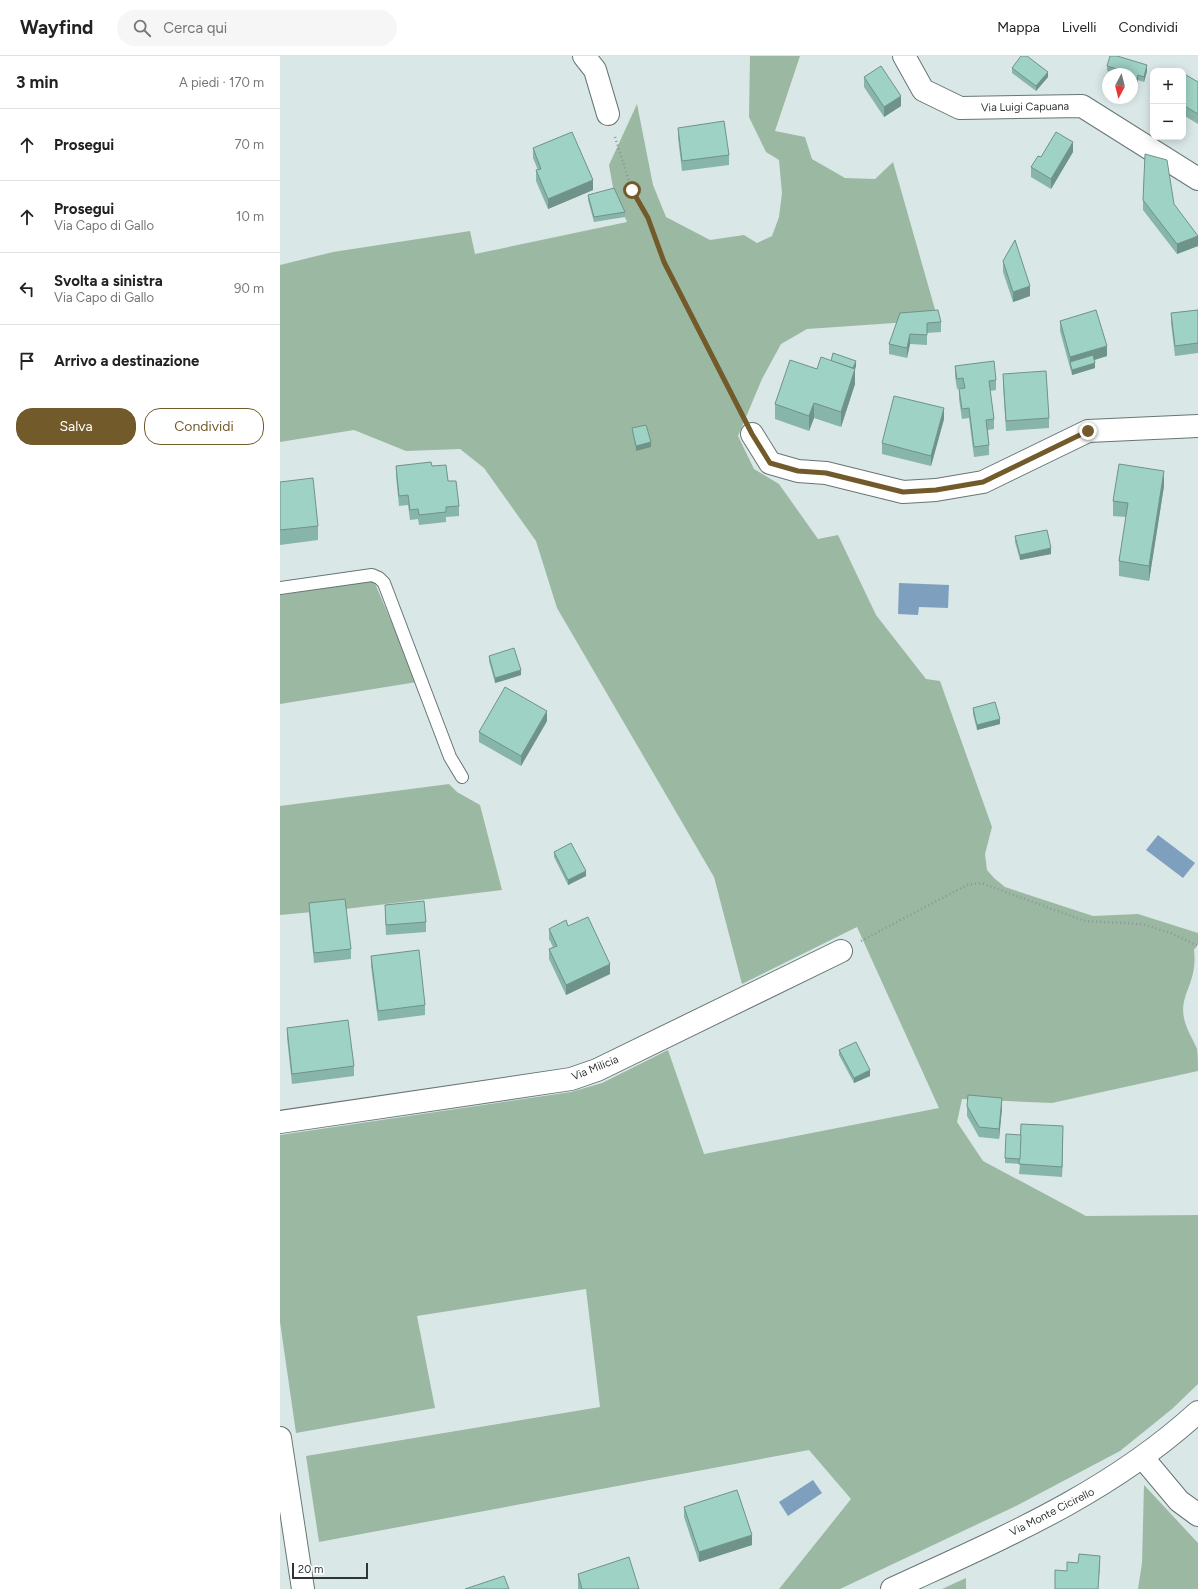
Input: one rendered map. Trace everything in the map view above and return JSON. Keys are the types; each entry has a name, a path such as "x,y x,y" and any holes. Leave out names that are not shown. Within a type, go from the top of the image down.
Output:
{"street":[{"path":"584,56 595,70 608,114"},
{"name":"Via Luigi Capuana","path":"904,56 923,90 960,108 1082,106 1198,179"},
{"path":"752,434 770,463 798,471 826,473 903,492 936,490 983,482 1088,431 1198,426"},
{"name":"Via Milicia","path":"280,1122 571,1079 604,1066 841,951"},
{"name":"Via Monte Cicirello","path":"892,1589 1053,1514 1099,1488 1143,1458 1198,1412"},
{"path":"280,1438 303,1589"},
{"path":"1143,1458 1179,1501 1198,1515"}],"lane":[{"path":"280,588 372,575 379,578 384,583 450,757 462,777"}],"path":[{"path":"608,114 632,190 648,218 664,262 752,434"},
{"path":"841,951 967,885 981,883 1085,921 1142,924 1171,933 1198,946"}],"green space":[{"path":"750,56 800,56 775,131 805,137 812,159 845,178 875,179 893,162 938,320 807,329 781,344 762,379 738,436 754,469 779,484 818,539 838,535 876,615 926,679 940,681 992,827 985,854 987,870 994,878 1005,887 1093,916 1138,914 1198,933 1198,944 1194,950 1195,961 1183,1010 1186,1026 1197,1049 1198,1071 1052,1103 962,1099 957,1122 983,1161 1086,1216 1198,1215 1198,1384 1172,1409 1120,1451 1016,1506 840,1589 779,1589 851,1499 809,1450 319,1542 306,1456 600,1407 586,1289 417,1316 435,1408 296,1433 280,1322 280,1135 571,1092 602,1083 668,1050 704,1154 939,1108 857,927 742,984 714,877 557,608 536,541 484,468 460,449 406,451 354,430 280,442 280,265 333,252 470,231 475,254 627,222 614,193 609,165 637,104 653,185 666,217 710,240 744,235 757,243 772,236 779,217 782,193 779,160 766,152 749,117"},
{"path":"374,581 417,682 280,704 280,595"},
{"path":"449,784 457,792 480,805 502,890 345,909 280,915 280,806"},
{"path":"1144,1485 1198,1543 1198,1589 1138,1589 1142,1563"},
{"path":"966,1578 966,1589 942,1589"}],"water":[{"path":"899,583 949,585 948,608 919,607 918,615 898,614"},
{"path":"1158,835 1195,863 1183,878 1146,850"},
{"path":"813,1480 822,1493 788,1516 779,1502"}],"building":[{"path":"1021,56 1027,56 1048,72 1036,86 1012,68"},
{"path":"1110,56 1117,56 1147,65 1144,77 1138,75 1138,68 1114,68 1107,66"},
{"path":"881,66 901,96 884,107 864,77"},
{"path":"1186,75 1198,82 1198,114 1186,107"},
{"path":"724,121 729,155 682,161 678,128"},
{"path":"572,132 593,180 548,199 536,170 541,169 533,148"},
{"path":"1056,132 1073,142 1051,179 1031,167 1038,156 1041,157"},
{"path":"1145,154 1167,160 1174,204 1198,236 1177,244 1143,200"},
{"path":"614,188 625,212 594,217 588,195"},
{"path":"1015,240 1030,286 1013,292 1003,261"},
{"path":"938,310 941,322 927,323 927,335 910,334 907,348 889,344 900,313"},
{"path":"1096,310 1107,346 1070,357 1060,321"},
{"path":"1198,310 1198,343 1175,346 1171,313"},
{"path":"833,353 856,361 853,368 831,361"},
{"path":"1093,355 1095,363 1072,370 1070,362"},
{"path":"821,357 855,369 841,412 814,403 809,416 775,404 790,360 817,369"},
{"path":"994,361 996,380 989,381 994,419 986,420 989,445 974,447 969,408 962,409 959,389 965,388 963,378 957,379 955,366"},
{"path":"1046,371 1049,418 1006,421 1003,374"},
{"path":"894,396 944,408 931,456 882,443"},
{"path":"646,425 651,442 636,446 632,428"},
{"path":"431,462 432,466 446,465 448,481 456,481 459,506 446,507 446,512 419,515 418,509 410,510 408,495 399,496 396,466"},
{"path":"1119,464 1164,471 1149,566 1119,561 1128,503 1113,501"},
{"path":"313,478 318,526 280,530 280,482"},
{"path":"1047,530 1051,548 1020,555 1015,536"},
{"path":"514,648 521,670 495,678 489,656"},
{"path":"505,687 547,711 521,756 479,732"},
{"path":"995,702 1000,719 977,725 973,708"},
{"path":"571,843 586,871 568,880 554,852"},
{"path":"345,899 351,949 314,953 309,903"},
{"path":"424,901 426,922 386,925 385,905"},
{"path":"588,917 610,964 566,985 549,949 557,946 549,929 566,920 568,926"},
{"path":"419,950 425,1005 378,1011 371,956"},
{"path":"348,1020 354,1066 292,1074 287,1028"},
{"path":"856,1042 870,1070 854,1078 839,1050"},
{"path":"968,1095 1002,1098 999,1129 979,1127 967,1106"},
{"path":"1021,1124 1063,1126 1062,1167 1019,1164"},
{"path":"1006,1134 1021,1135 1020,1159 1005,1158"},
{"path":"737,1490 752,1535 699,1552 684,1507"},
{"path":"1079,1554 1100,1556 1098,1589 1055,1589 1055,1570 1067,1571 1067,1562 1078,1563"},
{"path":"629,1557 639,1589 582,1589 578,1574"},
{"path":"504,1576 509,1589 465,1589"}],"route":[{"path":"632,190 648,218 664,262 752,434 770,463 798,471 826,473 903,492 936,490 983,482 1088,431"}]}
